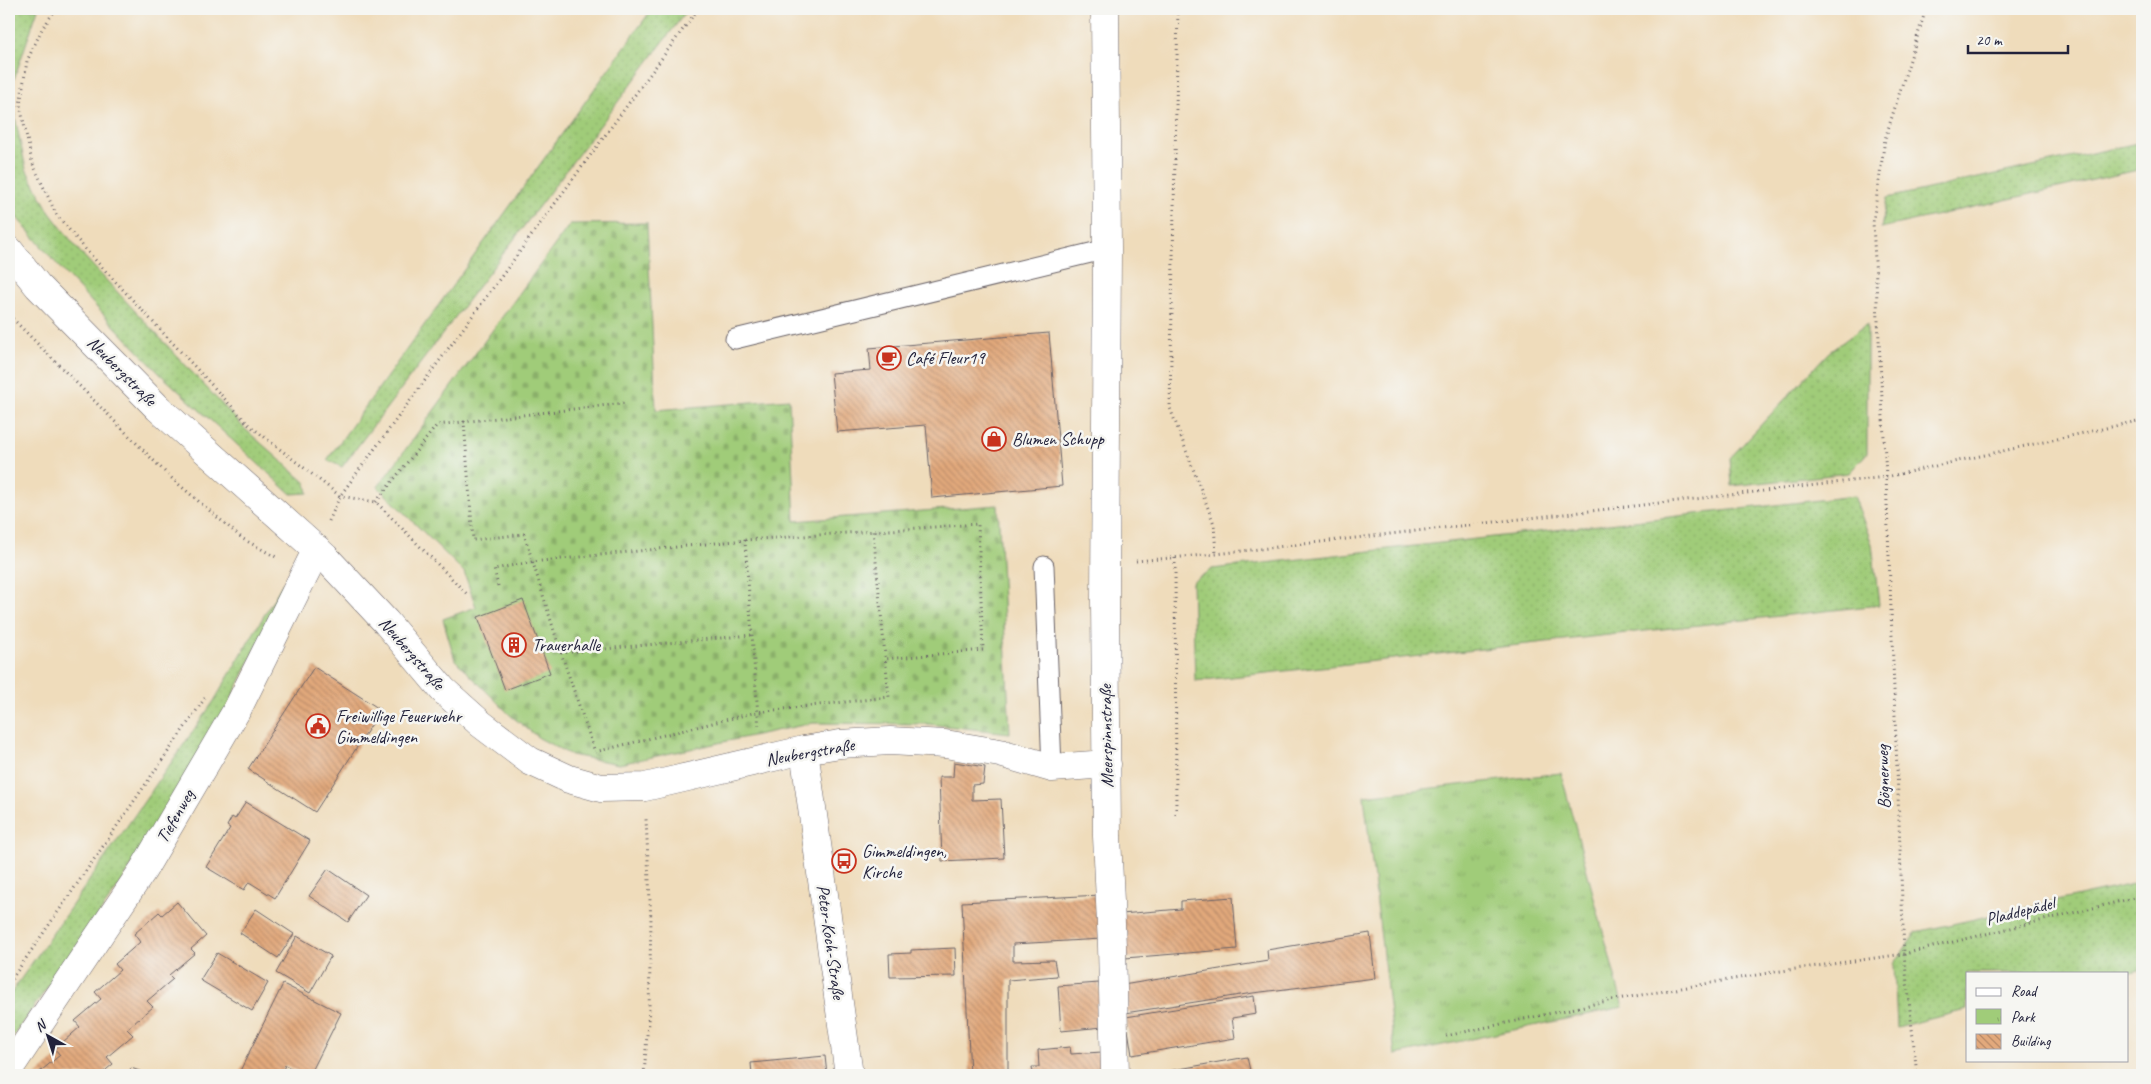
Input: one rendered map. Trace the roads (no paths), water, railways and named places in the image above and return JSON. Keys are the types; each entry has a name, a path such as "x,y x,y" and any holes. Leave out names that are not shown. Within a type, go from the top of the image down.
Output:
{"street":[{"name":"Meerspinnstraße","path":"1105,9 1107,249 1106,764 1115,1075"},
{"name":"Neubergstraße","path":"9,250 38,286 158,408 317,550 386,622 443,690 481,724 530,760 569,780 600,788 645,787 804,750 840,744 880,742 945,744 1000,753 1052,768 1106,764"},
{"name":"Tiefenweg","path":"9,1069 143,870 238,708 317,550"},
{"name":"Peter-Koch-Straße","path":"804,750 850,1075"}],"lane":[{"path":"735,339 1107,249"},
{"path":"1044,566 1052,768"}],"place":[{"name":"Café Fleur19","path":"889,358"},
{"name":"Blumen Schupp","path":"994,439"},
{"name":"Trauerhalle","path":"514,645"},
{"name":"Freiwillige Feuerwehr Gimmeldingen","path":"318,726"},
{"name":"Gimmeldingen, Kirche","path":"844,861"}]}
